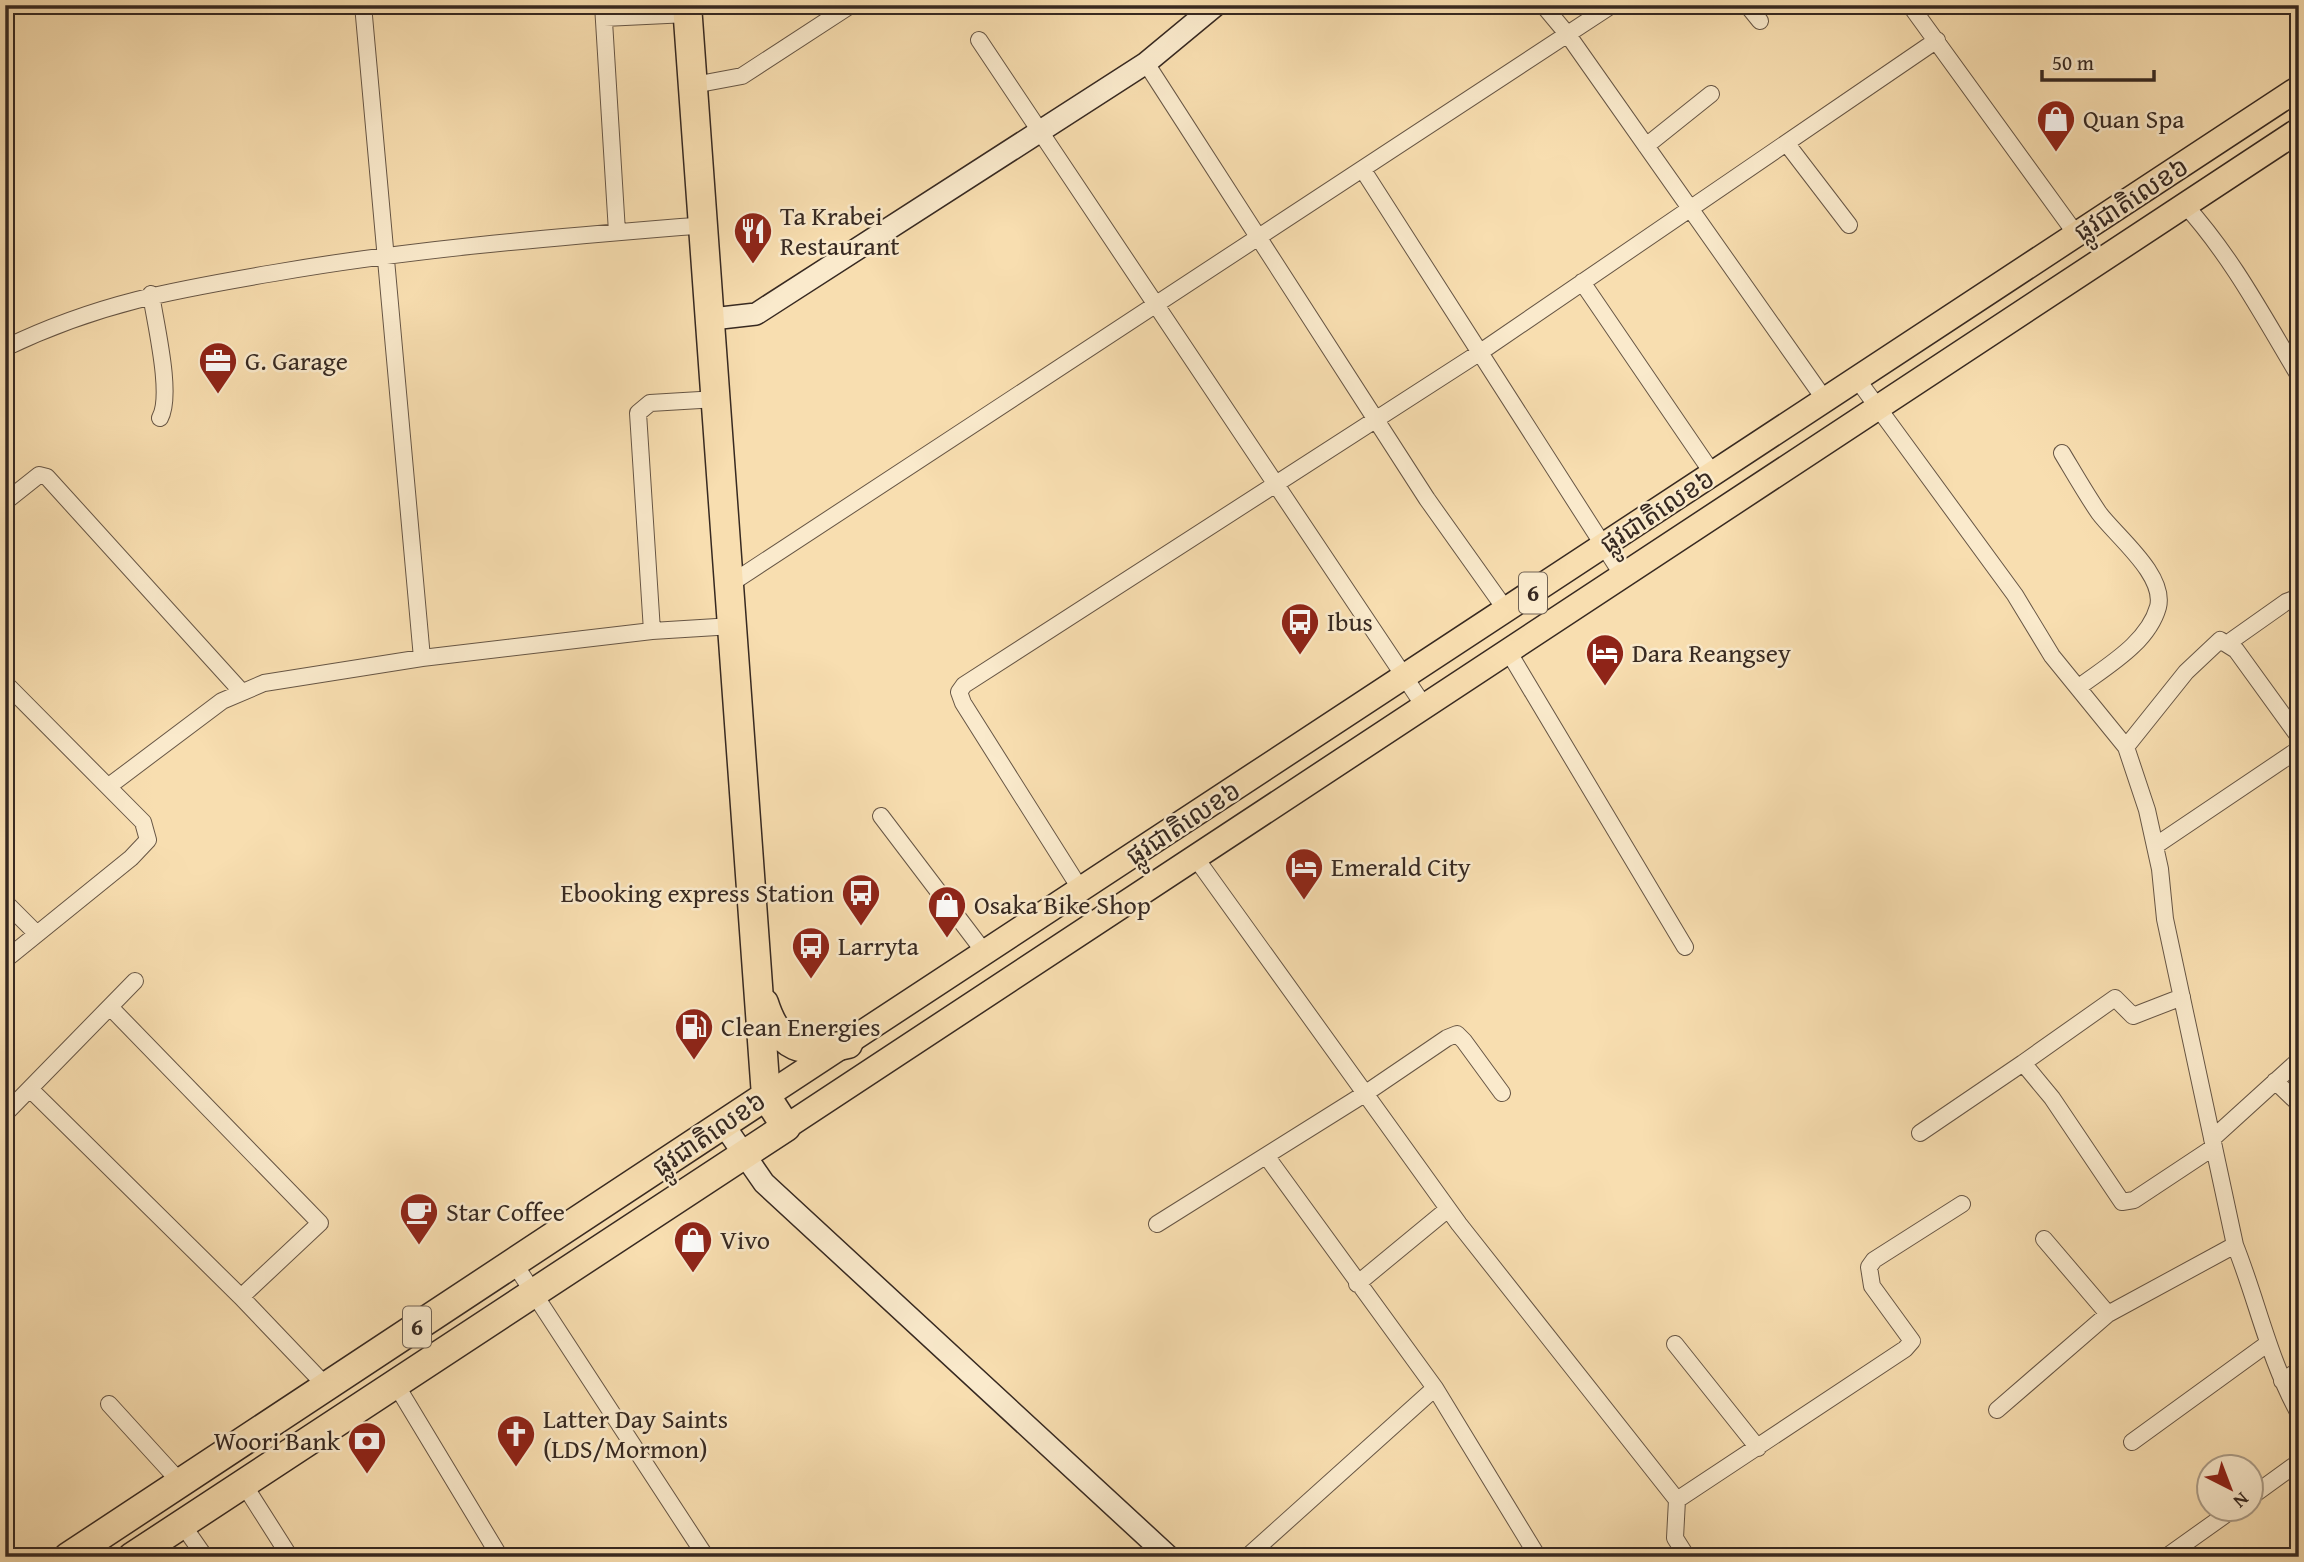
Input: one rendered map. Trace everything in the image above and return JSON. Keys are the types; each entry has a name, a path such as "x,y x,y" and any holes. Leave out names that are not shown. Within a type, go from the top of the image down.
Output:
{"highway":[{"path":"688,10 766,1096 786,1126"},
{"path":"758,985 770,1022 782,1036 798,1047 819,1051 848,1044"},
{"name":"ផ្លូវជាតិលេខ៦","path":"68,1557 766,1096"},
{"name":"ផ្លូវជាតិលេខ៦","path":"132,1557 786,1126"}],"main road":[{"name":"ផ្លូវជាតិលេខ៦","path":"766,1096 2299,88"},
{"name":"ផ្លូវជាតិលេខ៦","path":"786,1126 2299,130"}],"street":[{"path":"363,5 422,658"},
{"path":"694,85 742,76 851,5"},
{"path":"712,319 756,314 1146,63 1216,5"},
{"path":"1543,5 1568,35 1825,400"},
{"path":"730,584 1612,5"},
{"path":"1747,5 1760,21"},
{"path":"1910,5 2076,234"},
{"path":"617,232 603,11 688,10"},
{"path":"979,40 1424,706"},
{"path":"1081,890 963,703 959,692 1479,353 1937,40"},
{"path":"1146,63 1377,417 1427,499 1506,610"},
{"path":"1646,146 1711,94"},
{"path":"1787,144 1849,225"},
{"path":"1363,170 1623,576"},
{"path":"2185,205 2218,242 2244,280 2299,376"},
{"path":"5,348 69,318 151,294 386,253 705,225"},
{"path":"1582,282 1713,474"},
{"path":"151,294 164,390 164,412 160,418"},
{"path":"1857,379 2015,595 2052,656 2126,747 2147,810 2155,846 2165,919 2235,1245 2254,1292 2257,1317 2267,1344 2299,1413"},
{"path":"652,631 638,413 650,403 717,399"},
{"path":"2062,453 2100,514 2141,560 2154,582 2159,605 2149,624 2129,649 2079,687"},
{"path":"5,502 39,475 47,477 242,691"},
{"path":"2228,643 2286,602 2299,597"},
{"path":"109,786 222,701 264,683 422,658 652,631 733,626"},
{"path":"2126,747 2204,653 2220,640 2228,643 2299,737"},
{"path":"1507,651 1685,947"},
{"path":"5,683 143,822 148,840 5,960"},
{"path":"2155,846 2299,749"},
{"path":"881,816 985,953"},
{"path":"1195,857 1448,1209 1677,1500 1675,1538 1687,1557"},
{"path":"5,902 37,934"},
{"path":"5,1114 135,981"},
{"path":"1920,1133 2115,998 2133,1016 2182,997"},
{"path":"110,1007 320,1223 241,1297"},
{"path":"1157,1224 1457,1034 1502,1093"},
{"path":"2023,1063 2052,1098 2122,1202 2134,1200 2213,1143 2299,1060"},
{"path":"2275,1081 2299,1104"},
{"path":"30,1089 241,1297 327,1387"},
{"path":"723,1124 764,1183 1170,1557"},
{"path":"1266,1157 1435,1388 1538,1557"},
{"path":"1677,1500 1905,1349 1912,1341 1872,1286 1867,1273 1869,1267 1874,1261 1962,1204"},
{"path":"1357,1284 1448,1209"},
{"path":"2043,1239 2108,1314"},
{"path":"1997,1410 2108,1314 2235,1245"},
{"path":"514,1263 706,1557"},
{"path":"1675,1344 1758,1448"},
{"path":"2132,1442 2267,1344"},
{"path":"2283,1381 2299,1370"},
{"path":"395,1383 500,1557"},
{"path":"1247,1557 1435,1388"},
{"path":"109,1404 181,1483"},
{"path":"2266,1486 2299,1462"},
{"path":"243,1483 290,1557"},
{"path":"182,1524 205,1557"},
{"path":"2166,1557 2212,1524"}],"place":[{"name":"Quan Spa","path":"2056,153"},
{"name":"Ta Krabei Restaurant","path":"753,265"},
{"name":"G. Garage","path":"218,395"},
{"name":"Ibus","path":"1300,656"},
{"name":"Dara Reangsey","path":"1605,687"},
{"name":"Emerald City","path":"1304,901"},
{"name":"Ebooking express Station","path":"861,927"},
{"name":"Osaka Bike Shop","path":"947,939"},
{"name":"Larryta","path":"811,980"},
{"name":"Clean Energies","path":"694,1061"},
{"name":"Star Coffee","path":"419,1246"},
{"name":"Vivo","path":"693,1274"},
{"name":"Latter Day Saints (LDS/Mormon)","path":"516,1468"},
{"name":"Woori Bank","path":"367,1475"}]}
